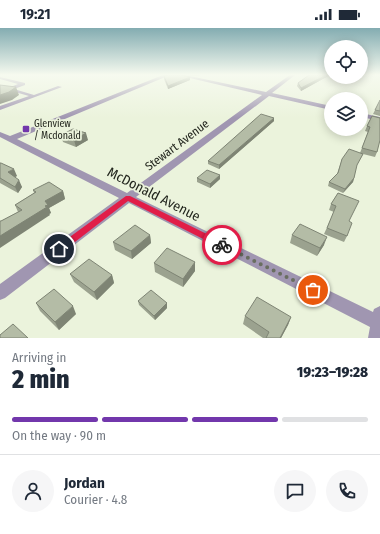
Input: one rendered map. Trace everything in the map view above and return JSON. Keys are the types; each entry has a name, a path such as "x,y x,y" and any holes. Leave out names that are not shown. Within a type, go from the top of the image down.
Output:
{"street":[{"path":"5,136 129,89"},
{"path":"246,89 324,106"},
{"name":"Stewart Avenue","path":"0,293 273,89"},
{"path":"368,116 380,119"},
{"name":"McDonald Avenue","path":"5,136 378,325"}],"lane":[{"path":"12,89 33,96"},
{"path":"0,108 53,89"}],"building":[{"path":"0,89 13,89 9,92 0,95"},
{"path":"380,100 380,111 375,110"},
{"path":"261,114 274,118 219,165 208,161"},
{"path":"372,116 380,118 380,140 377,152 362,148 367,136 368,136 370,127 368,126"},
{"path":"73,129 86,133 74,140 61,135"},
{"path":"349,149 363,154 357,165 354,178 345,189 329,182 338,173 342,159"},
{"path":"0,163 14,169 8,172 19,180 15,187 0,178"},
{"path":"207,170 220,175 210,184 197,178"},
{"path":"49,182 63,191 45,201 48,205 45,206 47,207 0,236 0,221 22,210 15,205 36,192 33,190"},
{"path":"338,193 359,201 349,221 352,223 347,236 327,228 336,206 331,204"},
{"path":"300,224 327,237 320,248 292,235"},
{"path":"135,225 150,235 131,251 113,242"},
{"path":"167,248 195,262 183,279 154,263"},
{"path":"89,259 112,275 94,292 70,274"},
{"path":"54,289 73,306 55,322 36,303"},
{"path":"151,290 167,303 154,316 138,301"},
{"path":"257,297 291,317 280,338 266,338 269,332 245,316"},
{"path":"13,324 28,338 0,338 0,335"}],"way so far":[{"path":"222,245 313,290"}],"place":[{"name":"Glenview / Mcdonald","path":"26,129"}],"route":[{"path":"59,249 128,198 222,245"}]}
